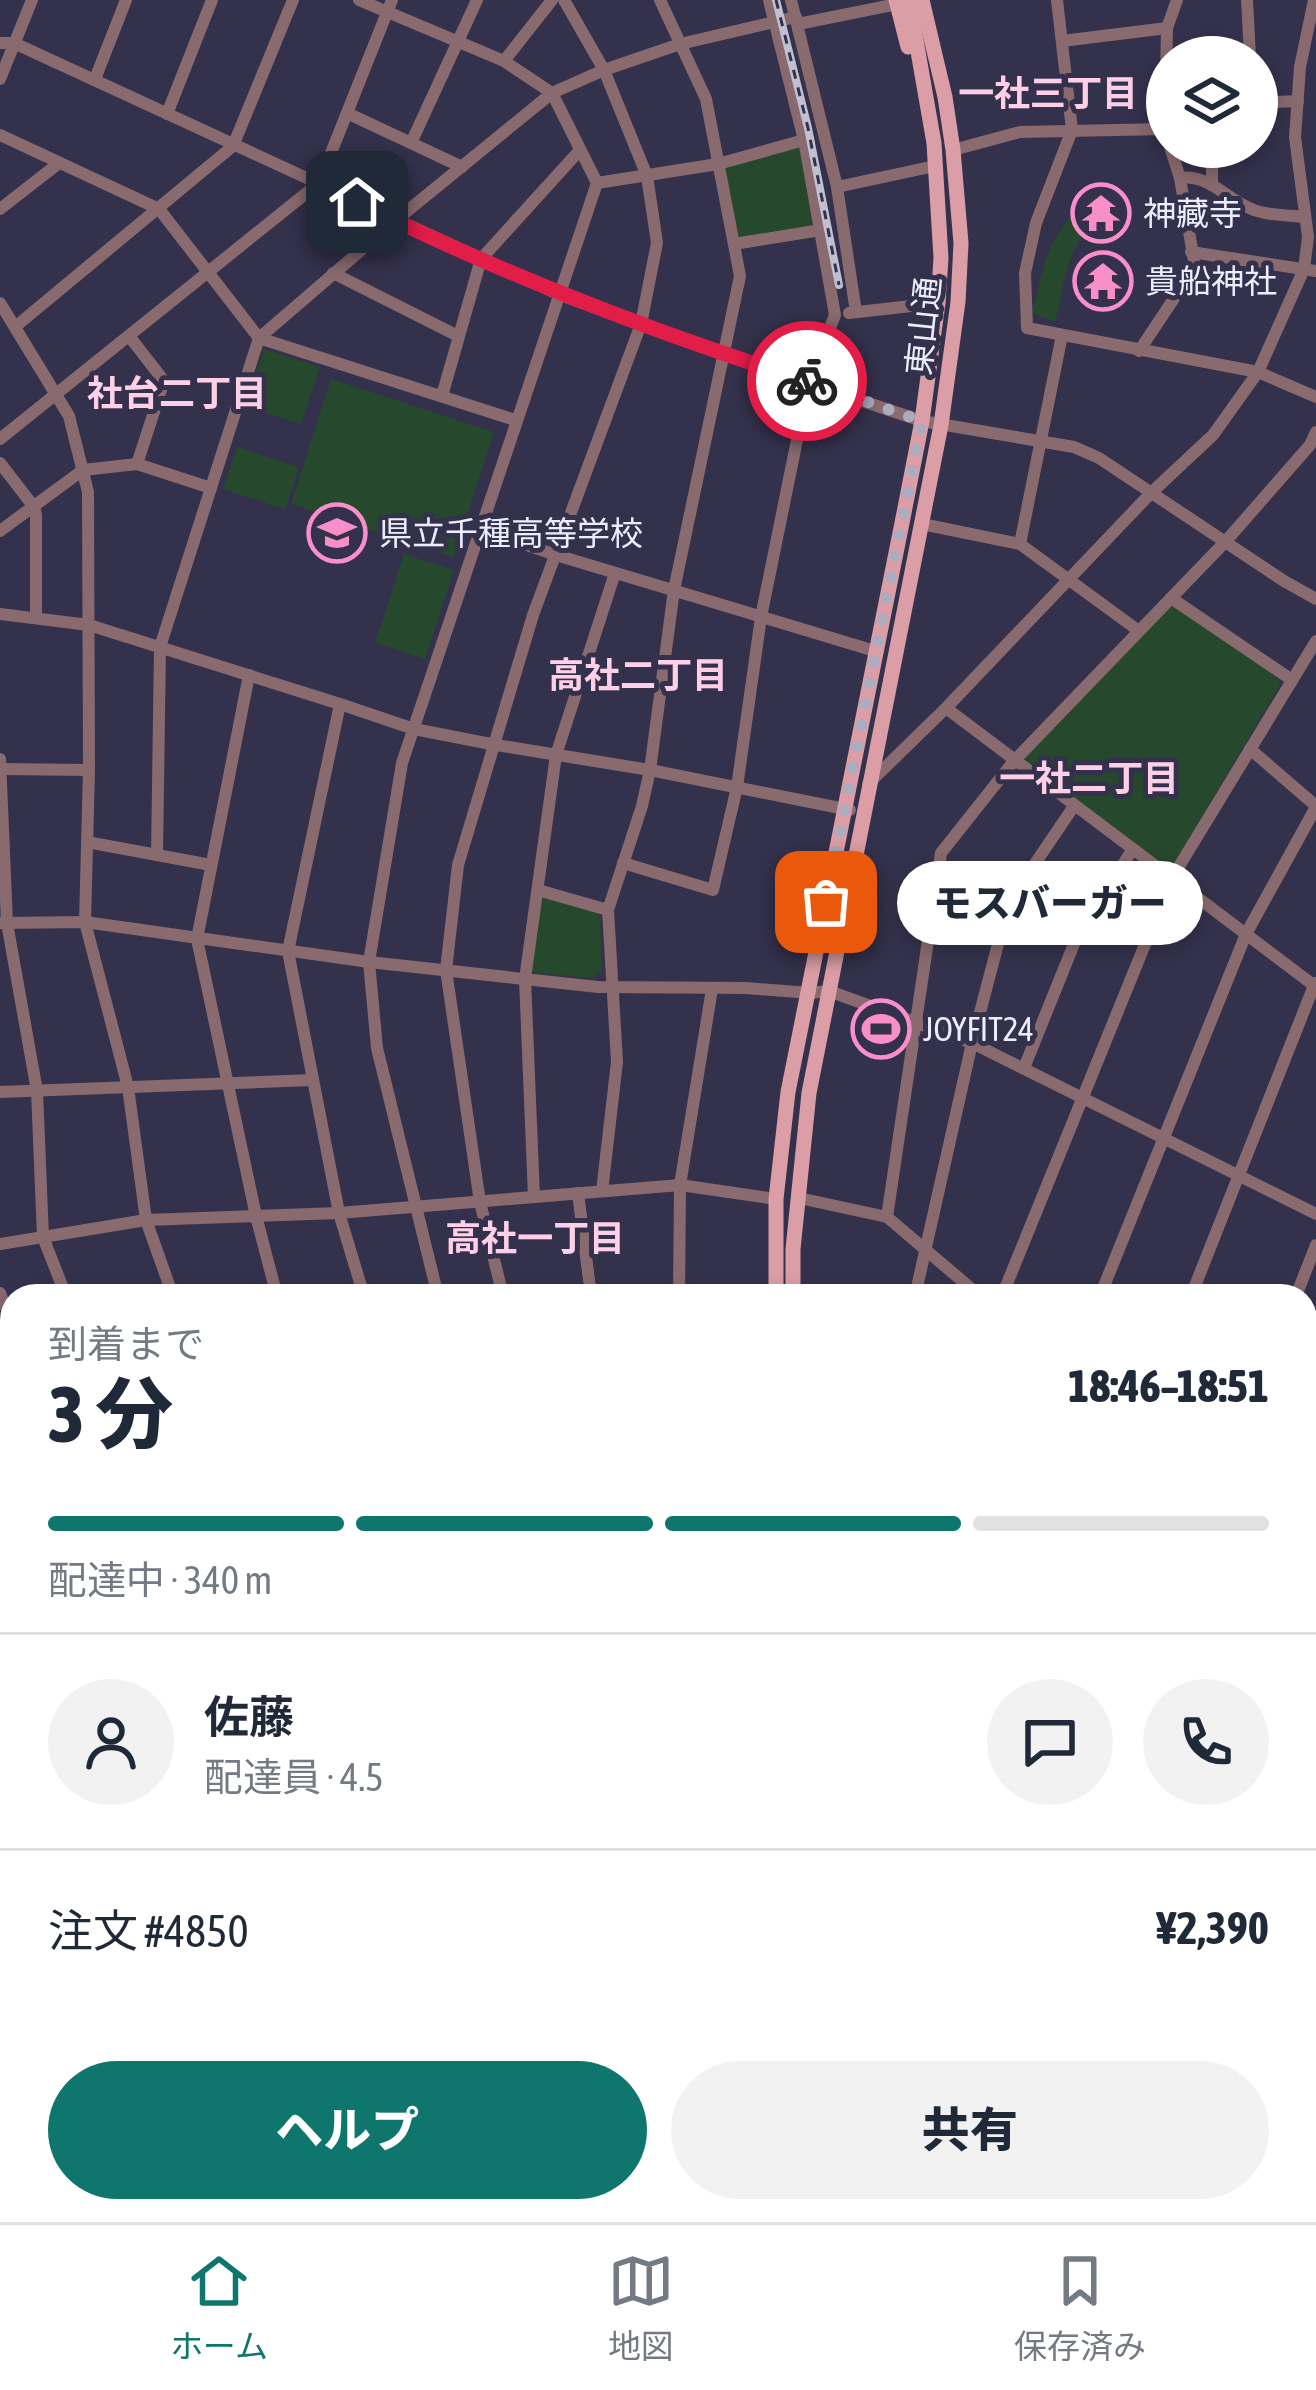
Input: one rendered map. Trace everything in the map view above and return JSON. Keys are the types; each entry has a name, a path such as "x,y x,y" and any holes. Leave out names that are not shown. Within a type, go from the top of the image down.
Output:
{"main road":[{"name":"東山通","path":"793,1284 808,1094 941,425 958,302 961,243 953,150 922,0"},
{"path":"932,0 945,97"},
{"name":"東山通","path":"776,1284 776,1199 788,1092 922,421 938,303 941,258 934,143 901,1"}],"street":[{"path":"0,79 7,43 32,0"},
{"path":"95,80 126,0"},
{"path":"167,114 212,0"},
{"path":"15,327 233,146 293,0"},
{"path":"359,0 390,6 504,61 552,92 597,183 402,763 369,962 377,1048 435,1284"},
{"path":"411,143 477,0"},
{"path":"504,61 553,0"},
{"path":"500,1284 480,1202 446,970 458,866 533,615 641,324 657,243 647,176 604,70 564,0"},
{"path":"602,1191 617,1062 608,910 650,770 674,590 740,276 706,99 661,0"},
{"path":"622,863 713,890 737,788 761,617 808,382 835,315 804,140 769,0"},
{"path":"791,0 837,187 856,312"},
{"path":"1057,0 1072,130 1036,223 1025,273 1027,328 1258,373 1316,397"},
{"path":"1167,36 1177,0"},
{"path":"1246,0 1249,36"},
{"path":"868,784 1150,493 1213,436 1258,373 1310,270 1308,209 1295,137 1300,67 1315,0"},
{"path":"157,855 160,647 259,338 552,92 680,44 901,1"},
{"path":"0,439 319,183 390,6"},
{"path":"1062,40 1167,28"},
{"path":"7,43 558,294 922,421 1074,447 1099,458 1316,599"},
{"path":"1278,104 1298,104 1316,112"},
{"path":"346,113 463,167"},
{"path":"953,150 1020,132 1072,130 1146,136"},
{"path":"0,135 159,209 259,338 515,420"},
{"path":"597,183 718,164 804,140"},
{"path":"442,396 481,259 580,150"},
{"path":"0,209 59,163"},
{"path":"837,187 935,166"},
{"path":"1139,351 1195,267 1177,168"},
{"path":"1212,168 1212,185"},
{"path":"1180,178 1188,176 1212,185 1255,211 1308,209"},
{"path":"734,244 821,230"},
{"path":"1191,252 1310,270"},
{"path":"333,273 458,336"},
{"path":"0,303 69,416 88,492 85,922 128,1087 146,1220 168,1284"},
{"path":"835,315 938,303"},
{"path":"1020,544 1062,335"},
{"path":"129,336 164,381 137,464"},
{"path":"887,1217 941,853 1014,760 1226,541 1316,433"},
{"path":"0,463 34,507 35,618"},
{"path":"0,531 83,470 137,464 211,488"},
{"path":"922,524 1020,544 1139,632"},
{"path":"481,529 875,651"},
{"path":"534,1197 525,979 556,755 615,572"},
{"path":"1171,598 1292,680"},
{"path":"0,614 89,626 414,729 863,812"},
{"path":"1007,1284 1172,878 1316,641"},
{"path":"249,675 196,939 275,1284"},
{"path":"340,704 288,951 339,1213 360,1284"},
{"path":"946,708 1315,985 1196,1284"},
{"path":"1105,1284 1246,934 1316,806 1250,749"},
{"path":"0,759 4,923 37,1091 43,1237 61,1284"},
{"path":"0,769 89,770"},
{"path":"918,1284 1009,902 1074,806"},
{"path":"87,842 211,865"},
{"path":"1024,1068 1080,929 1132,849"},
{"path":"538,890 608,910"},
{"path":"4,923 85,922 369,962 613,987 829,991 972,1043 1316,1214"},
{"path":"679,1284 680,1185 712,989"},
{"path":"0,1092 312,1080"},
{"path":"0,1244 146,1220 339,1213 680,1185 776,1199"},
{"path":"578,1193 589,1284"},
{"path":"799,1198 887,1217 966,1284"},
{"path":"1301,1284 1316,1245"}],"green space":[{"path":"796,146 814,227 738,239 724,170"},
{"path":"1071,216 1080,217 1103,236 1086,231 1079,241 1055,322 1032,313 1049,251"},
{"path":"264,349 320,367 301,424 245,406"},
{"path":"331,379 494,432 453,557 291,504"},
{"path":"237,447 299,467 285,509 223,489"},
{"path":"404,554 454,570 425,659 375,643"},
{"path":"1171,603 1279,679 1280,685 1167,869 1026,763 1025,755"},
{"path":"540,896 600,911 602,971 592,978 536,973 530,968"}],"railway":[{"path":"776,0 808,128 839,285"}],"way so far":[{"path":"807,381 922,421 826,902"}],"place":[{"name":"神藏寺","path":"1101,213"},
{"name":"貴船神社","path":"1103,281"},
{"name":"県立千種高等学校","path":"337,533"},
{"name":"モスバーガー","path":"826,902"},
{"name":"JOYFIT24","path":"881,1029"}],"district":[{"name":"一社三丁目","path":"1048,93"},
{"name":"社台二丁目","path":"177,393"},
{"name":"高社二丁目","path":"638,675"},
{"name":"一社二丁目","path":"1089,778"},
{"name":"高社一丁目","path":"535,1238"}],"route":[{"path":"357,202 558,294 807,381"}]}
